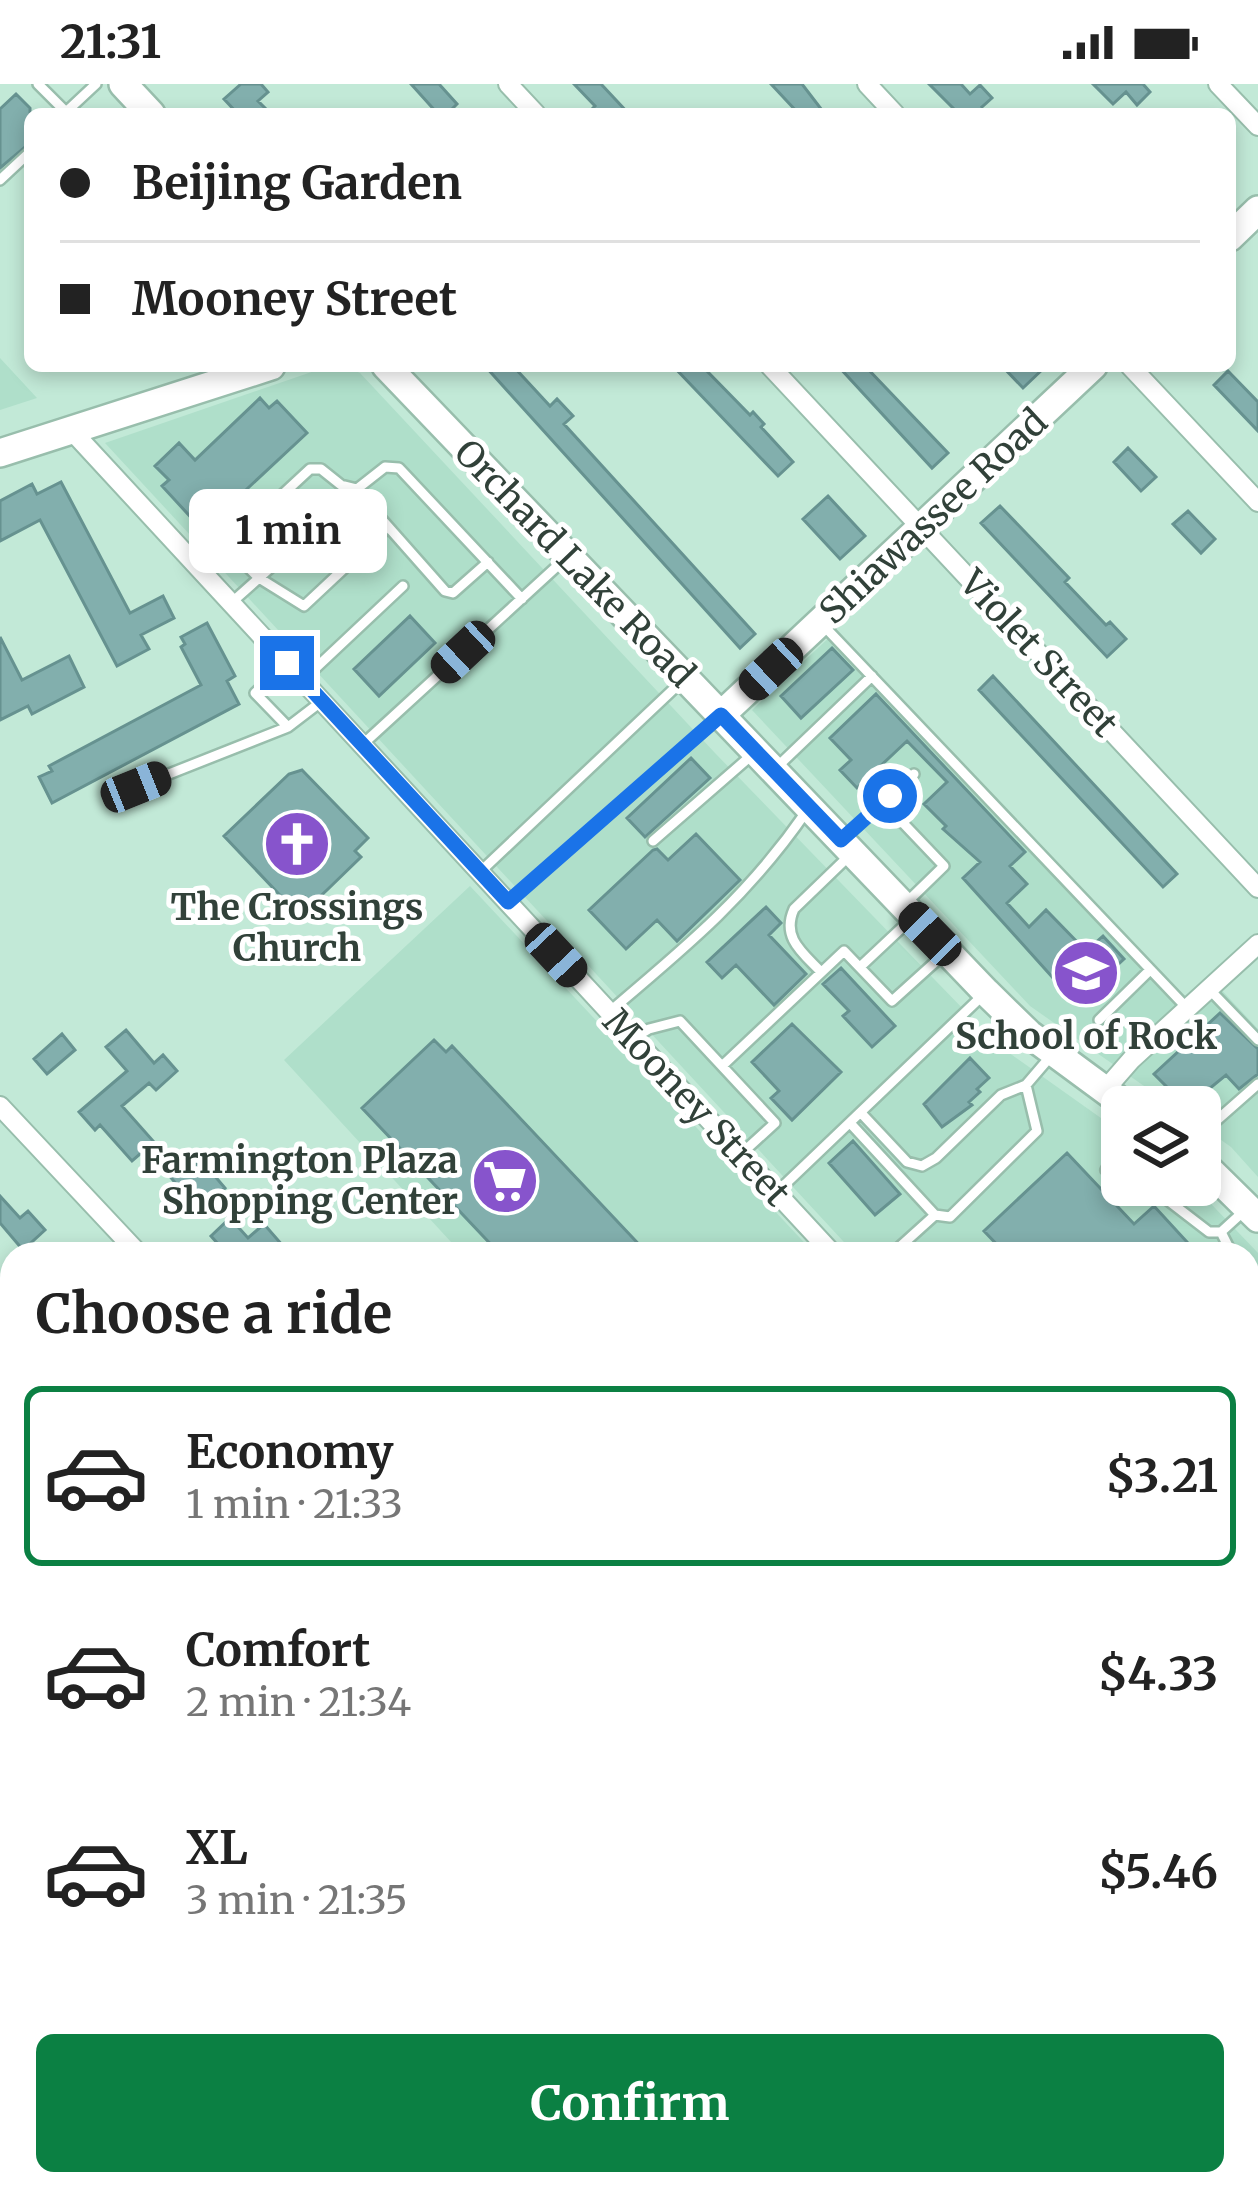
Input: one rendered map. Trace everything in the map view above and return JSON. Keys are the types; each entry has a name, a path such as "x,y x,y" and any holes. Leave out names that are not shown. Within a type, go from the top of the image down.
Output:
{"main road":[{"path":"123,84 145,108"},
{"path":"1236,231 1258,210"},
{"path":"0,453 254,372"},
{"name":"Orchard Lake Road","path":"392,372 986,992 1101,1088"},
{"name":"Shiawassee Road","path":"721,715 1087,372"},
{"path":"1221,1181 1253,1212"}],"street":[{"path":"508,84 530,108"},
{"path":"867,84 889,108"},
{"path":"1218,84 1258,126"},
{"name":"Violet Street","path":"776,372 1258,888"},
{"path":"1136,372 1258,502"},
{"name":"Mooney Street","path":"73,431 822,1242"},
{"path":"1121,1086 1131,1060 1258,944"},
{"path":"0,1106 129,1242"}],"lane":[{"path":"38,84 60,108"},
{"path":"70,108 96,84"},
{"path":"0,180 24,158"},
{"path":"231,603 385,466 399,468 522,598"},
{"path":"384,522 383,532 304,606 259,578 227,546 310,469 321,469 341,485 357,489 446,591 453,593 488,562"},
{"path":"362,745 568,556"},
{"path":"303,680 403,586"},
{"path":"820,622 1187,1009"},
{"path":"287,663 256,693 288,727"},
{"path":"653,841 872,676"},
{"path":"480,872 685,677"},
{"path":"136,787 288,727 322,701"},
{"path":"508,902 721,715"},
{"path":"821,972 793,942 789,918 914,774"},
{"path":"609,1012 678,955 756,880 810,807"},
{"path":"860,967 944,866 904,824"},
{"path":"722,1066 844,951 892,1001 947,952"},
{"path":"1099,1020 1150,970"},
{"path":"1209,989 1258,1040"},
{"path":"776,1192 986,992"},
{"path":"634,1039 649,1029 680,1021 722,1066 775,1123 741,1154"},
{"path":"862,1114 907,1162 922,1166 1000,1095 1026,1085 1054,1053"},
{"path":"1221,1117 1258,1084"},
{"path":"850,1124 935,1215 950,1217 1037,1131 1026,1085"},
{"path":"1174,1206 1202,1229 1221,1232 1253,1212"},
{"path":"905,1242 935,1215"},
{"path":"1221,1232 1226,1242"}],"shaded area":[{"path":"0,358 37,398 0,410"},
{"path":"312,372 360,373 715,753 998,1045 1101,1118 1101,1206 1213,1206 1247,1242 844,1242 105,443"},
{"path":"835,632 1187,1008 1215,983 1258,1029 1258,1177 1221,1140 1221,1086 1144,1086 1030,1006 752,710"},
{"path":"470,886 804,1242 451,1242 284,1060"}],"building":[{"path":"241,84 261,84 268,92 258,101 265,108 232,108 224,99"},
{"path":"411,84 439,84 457,104 433,108"},
{"path":"574,84 601,84 623,108 595,106"},
{"path":"771,84 802,84 820,108 793,108"},
{"path":"929,84 961,84 970,94 980,85 992,98 983,108 953,108"},
{"path":"1093,84 1143,84 1150,92 1137,105 1126,92 1113,104"},
{"path":"16,94 30,108 24,108 24,148 0,168 0,109"},
{"path":"490,372 519,372 550,406 557,399 573,416 564,424 755,634 740,648"},
{"path":"679,372 708,372 750,415 753,412 793,462 778,476"},
{"path":"844,372 871,372 948,453 932,468"},
{"path":"1008,372 1040,372 1023,388"},
{"path":"1229,372 1258,402 1258,431 1214,385"},
{"path":"260,398 269,408 277,401 307,433 233,502 228,497 198,525 162,486 169,480 155,466 179,443 195,460"},
{"path":"1128,448 1156,477 1141,491 1114,462"},
{"path":"61,482 130,613 163,596 174,618 141,635 149,649 117,666 40,520 0,541 0,501 32,484 37,494"},
{"path":"828,496 865,536 840,559 803,519"},
{"path":"1000,506 1069,578 1065,582 1126,639 1107,657 981,523"},
{"path":"1188,511 1215,539 1201,553 1173,524"},
{"path":"410,616 435,643 379,696 354,669"},
{"path":"207,623 235,676 227,681 239,704 52,803 39,777 52,771 49,766 201,685 181,647 185,644 181,637"},
{"path":"0,637 22,680 69,656 84,687 32,714 28,706 0,720"},
{"path":"832,648 853,670 801,718 781,696"},
{"path":"993,676 1177,874 1163,887 979,690"},
{"path":"876,694 1025,852 1010,866 1027,884 1007,903 1029,927 1046,910 1086,951 1103,936 1124,959 1081,999 1070,987 1063,989 963,878 980,862 943,829 946,826 924,804 947,782 907,741 857,788 840,770 851,760 830,738"},
{"path":"691,758 710,778 645,837 627,818"},
{"name":"The Crossings Church","path":"302,770 368,838 355,851 361,857 327,890 312,904 305,897 293,909 224,836 289,774"},
{"path":"696,834 740,880 677,941 657,920 626,949 589,910 653,850 668,860"},
{"path":"766,907 781,923 769,935 806,974 774,1005 736,965 722,978 707,962"},
{"path":"841,968 895,1026 872,1047 843,1016 849,1011 823,984"},
{"path":"1220,1013 1258,1049 1258,1074 1239,1089 1226,1075 1213,1086 1166,1086 1154,1074"},
{"path":"792,1024 841,1072 792,1120 771,1098 779,1091 752,1062"},
{"path":"126,1030 154,1063 163,1055 177,1071 156,1090 149,1083 122,1106 154,1142 132,1161 100,1125 95,1130 79,1112 127,1071 106,1047"},
{"path":"62,1034 75,1050 47,1074 34,1059"},
{"name":"Farmington Plaza Shopping Center","path":"434,1040 446,1052 452,1046 637,1242 489,1242 362,1108"},
{"path":"970,1058 989,1078 977,1089 980,1092 969,1102 972,1105 942,1127 924,1104"},
{"path":"853,1141 900,1194 875,1215 829,1163"},
{"path":"178,1151 192,1168 201,1160 225,1188 191,1217 176,1200 184,1193 161,1166"},
{"path":"1067,1153 1101,1189 1101,1206 1117,1206 1134,1224 1154,1206 1187,1242 995,1242 984,1231"},
{"path":"0,1196 20,1218 28,1211 45,1230 32,1242 16,1242 0,1223"},
{"path":"230,1218 248,1238 264,1224 280,1242 216,1242 211,1236"}],"place":[{"name":"The Crossings Church","path":"297,844"},
{"name":"School of Rock","path":"1086,973"},
{"name":"Farmington Plaza Shopping Center","path":"505,1181"}],"route":[{"path":"287,663 508,902 721,715 841,840 890,796"}]}
